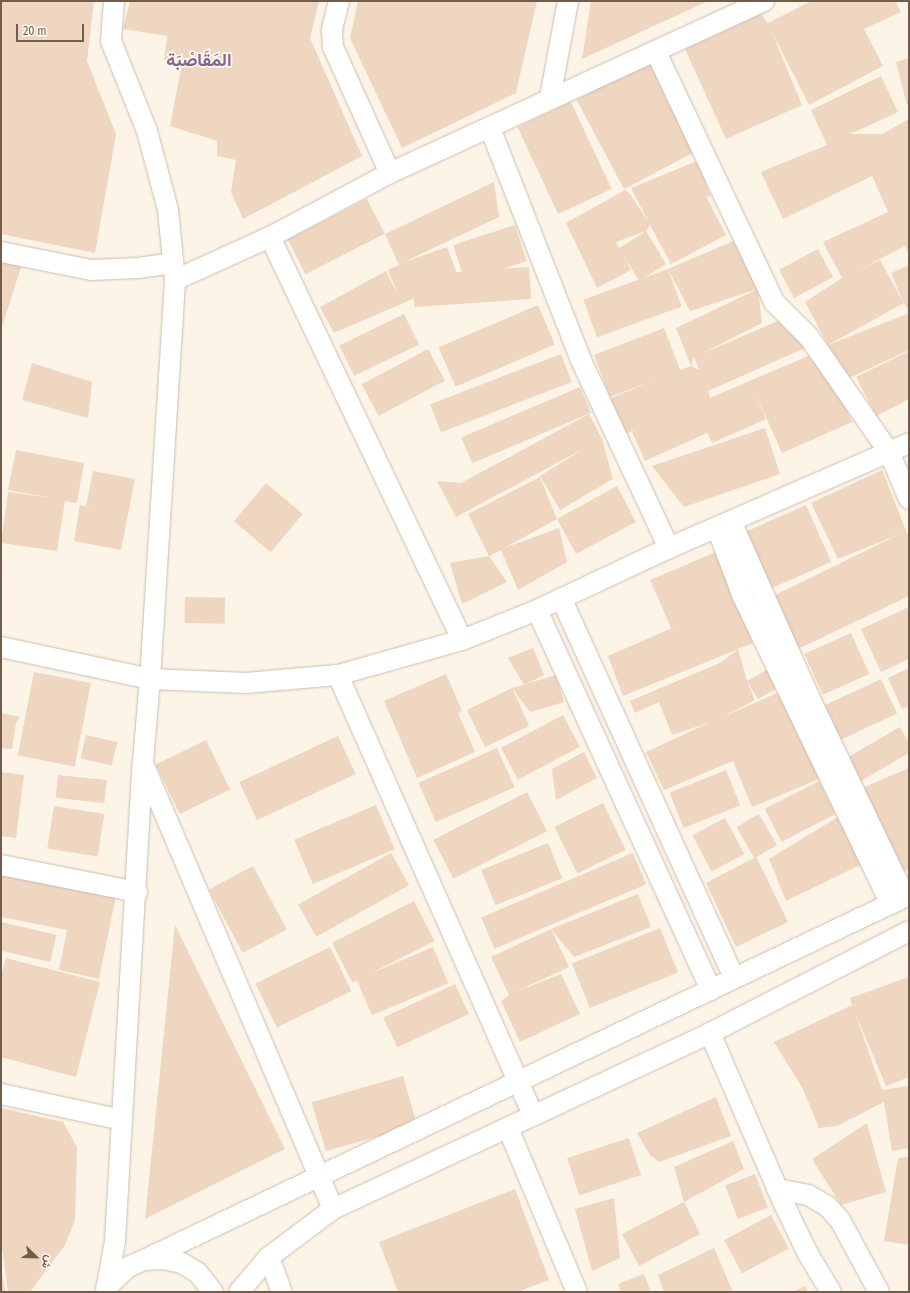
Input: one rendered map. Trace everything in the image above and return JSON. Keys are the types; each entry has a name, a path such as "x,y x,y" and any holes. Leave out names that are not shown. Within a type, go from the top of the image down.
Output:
{"street":[{"path":"106,1289 115,1242 174,272 168,210 147,132 111,41 114,1"},
{"path":"339,1 332,30 334,47 390,173"},
{"path":"550,98 568,1"},
{"path":"1,252 90,270 138,268 174,272 270,237 390,173 490,128 550,98 656,52 764,1"},
{"path":"656,52 774,302 809,337 889,452 909,500"},
{"path":"490,128 580,358 669,548"},
{"path":"270,237 462,640"},
{"path":"1,647 150,679 246,683 338,675 462,640 537,610 669,548 909,442"},
{"path":"106,1289 128,1267 319,1177 518,1080 902,899 814,707 724,525"},
{"path":"561,598 734,978"},
{"path":"537,610 711,990"},
{"path":"338,675 533,1116"},
{"path":"143,762 333,1209"},
{"path":"1,865 137,892"},
{"path":"238,1292 269,1257 333,1209 710,1033 909,931"},
{"path":"710,1033 777,1188 808,1254 831,1292"},
{"path":"1,1094 122,1120"},
{"path":"508,1128 577,1292"},
{"path":"777,1188 808,1195 827,1206 840,1220 879,1292"},
{"path":"269,1257 282,1292"},
{"path":"144,1260 164,1259 182,1263 198,1273 213,1292"}],"building":[{"path":"1,1 94,1 87,61 116,134 95,253 1,234"},
{"path":"130,1 319,1 310,38 362,156 243,219 231,192 236,160 217,156 217,141 170,126 182,64 164,60 167,36 123,29"},
{"path":"358,1 537,1 516,93 402,148 350,38"},
{"path":"591,1 708,1 582,59"},
{"path":"811,1 895,1 901,12 864,29 883,66 809,105 771,30 802,105 726,139 685,49 761,14 768,23"},
{"path":"909,58 909,105 907,105 896,62"},
{"path":"650,61 697,150 624,189 577,100"},
{"path":"881,76 898,112 850,134 882,134 909,119 909,254 905,246 857,271 880,260 903,302 891,273 909,265 909,311 904,303 828,345 805,302 842,278 823,242 888,212 872,176 783,219 761,172 827,145 811,110"},
{"path":"571,102 612,189 558,214 518,127"},
{"path":"697,161 711,197 706,196 726,235 671,264 650,225 646,231 666,264 639,281 623,254 631,270 597,288 566,223 625,190 630,194 649,223 631,188","holes":["646,231 619,248 616,242"]},
{"path":"494,182 499,217 402,263 447,247 459,279 334,333 320,307 386,271 399,297 388,270 399,265 385,234"},
{"path":"367,199 385,234 305,274 288,239"},
{"path":"515,225 527,261 465,281 453,245"},
{"path":"738,239 758,289 690,311 668,269"},
{"path":"818,249 833,277 794,298 779,270"},
{"path":"1,259 22,264 1,330"},
{"path":"529,267 531,299 415,307 412,275"},
{"path":"668,269 682,307 597,337 583,300"},
{"path":"758,289 762,323 701,354 778,321 805,348 708,391 710,398 808,356 833,380 852,422 782,453 753,388 766,419 712,443 707,433 645,461 632,432 640,428 620,436 606,400 660,378 610,397 594,355 664,328 680,370 691,366 676,328","holes":["694,357 703,380 699,370 691,366"]},
{"path":"538,305 555,345 455,387 439,347"},
{"path":"909,313 909,350 849,378 828,345"},
{"path":"404,314 419,345 354,376 339,346"},
{"path":"428,349 445,381 379,416 362,384"},
{"path":"909,351 909,399 876,416 856,377"},
{"path":"561,354 572,382 441,432 430,404"},
{"path":"32,363 92,382 88,418 22,400"},
{"path":"580,387 591,413 472,463 461,437"},
{"path":"589,414 602,439 613,479 560,510 540,476 585,448 456,517 437,481 461,483"},
{"path":"765,428 780,474 684,507 652,466"},
{"path":"16,450 84,463 77,503 65,501 57,551 1,543 8,492 52,498 8,490"},
{"path":"882,470 909,538 909,596 796,650 771,597 902,533 838,559 811,503"},
{"path":"93,471 135,479 121,550 74,541 80,505 98,509 86,506"},
{"path":"540,477 557,519 504,548 559,528 567,562 518,590 501,550 489,556 468,514"},
{"path":"266,483 303,514 271,552 234,521"},
{"path":"617,486 636,522 576,554 557,519"},
{"path":"806,505 831,562 771,588 746,532"},
{"path":"723,549 737,602 753,643 623,696 608,656 677,626 671,628 650,580"},
{"path":"489,556 507,582 462,604 450,563"},
{"path":"185,597 225,598 225,624 185,623"},
{"path":"909,607 909,659 881,672 861,629"},
{"path":"851,633 869,674 823,695 804,654"},
{"path":"533,648 544,675 524,685 508,658"},
{"path":"738,649 747,681 755,700 720,718 784,690 801,731 789,737 805,730 824,777 752,807 733,761 664,790 646,752 711,722 672,735 659,702 635,713 630,701 722,662"},
{"path":"770,668 780,687 758,699 747,681"},
{"path":"909,668 909,706 902,709 888,678"},
{"path":"34,672 91,683 75,767 18,755"},
{"path":"446,674 462,711 458,713 475,752 417,778 384,701"},
{"path":"556,675 564,702 530,712 512,688"},
{"path":"881,679 897,713 841,740 825,705"},
{"path":"512,688 529,726 485,747 467,710"},
{"path":"1,713 20,717 16,723 12,749 1,748"},
{"path":"563,715 580,747 518,780 501,748"},
{"path":"900,727 909,743 909,753 861,781 848,757"},
{"path":"86,735 117,742 112,766 81,758"},
{"path":"338,736 356,774 257,820 239,782"},
{"path":"206,740 230,789 180,814 156,765"},
{"path":"497,748 514,787 436,822 418,783"},
{"path":"584,752 597,778 556,800 552,769"},
{"path":"909,768 909,869 898,874 862,788"},
{"path":"726,770 740,805 684,828 669,793"},
{"path":"1,772 24,775 16,838 1,836"},
{"path":"58,775 107,780 104,803 56,798"},
{"path":"819,781 836,814 781,842 765,809"},
{"path":"527,792 547,831 453,879 433,840"},
{"path":"603,803 626,850 577,873 554,827"},
{"path":"376,805 395,849 313,884 294,840"},
{"path":"54,806 104,814 98,856 47,848"},
{"path":"759,814 777,845 754,858 736,827"},
{"path":"841,815 864,863 786,901 769,859"},
{"path":"725,818 744,854 712,872 692,835"},
{"path":"548,843 562,878 495,905 481,870"},
{"path":"391,853 409,885 316,937 298,904"},
{"path":"633,853 646,884 494,949 481,917"},
{"path":"754,858 757,858 788,922 736,947 706,883"},
{"path":"253,866 287,930 243,953 209,889"},
{"path":"1,872 116,896 99,979 59,970 67,930 1,917"},
{"path":"638,894 651,927 574,957 551,929"},
{"path":"414,901 434,941 352,983 332,943"},
{"path":"1,922 57,935 50,962 1,951"},
{"path":"175,925 285,1149 145,1219"},
{"path":"660,928 678,973 590,1008 572,964"},
{"path":"551,929 569,967 515,992 561,974 580,1014 520,1042 501,1001 509,995 491,957"},
{"path":"330,947 351,991 277,1027 255,983"},
{"path":"433,947 448,983 372,1015 357,979"},
{"path":"6,958 100,982 76,1077 1,1057 1,976"},
{"path":"909,977 909,1077 886,1086 855,1013 882,1090 909,1086 909,1148 892,1151 884,1102 837,1126 819,1128 803,1089 774,1042 852,1005 850,998"},
{"path":"455,984 469,1014 397,1047 383,1017"},
{"path":"403,1076 417,1125 326,1151 312,1102"},
{"path":"716,1097 731,1136 659,1162 650,1155 637,1133"},
{"path":"1,1108 63,1122 77,1147 75,1221 65,1245 30,1292 8,1292 1,1240"},
{"path":"867,1123 886,1192 841,1205 812,1159"},
{"path":"629,1138 641,1175 579,1195 567,1158"},
{"path":"733,1141 744,1169 684,1202 674,1167"},
{"path":"909,1157 909,1245 884,1241 898,1158"},
{"path":"755,1174 768,1208 738,1219 725,1185"},
{"path":"515,1189 549,1280 517,1292 398,1292 379,1242"},
{"path":"614,1198 620,1258 592,1271 575,1209"},
{"path":"684,1202 700,1234 639,1266 622,1234"},
{"path":"771,1215 789,1249 742,1273 724,1240"},
{"path":"714,1248 733,1292 664,1292 658,1275"},
{"path":"2,1272 5,1291 1,1291"},
{"path":"644,1274 651,1292 621,1292 618,1284"},
{"path":"805,1286 808,1292 793,1292"}],"district":[{"name":"المَقَاصْبَة","path":"199,60"}]}
